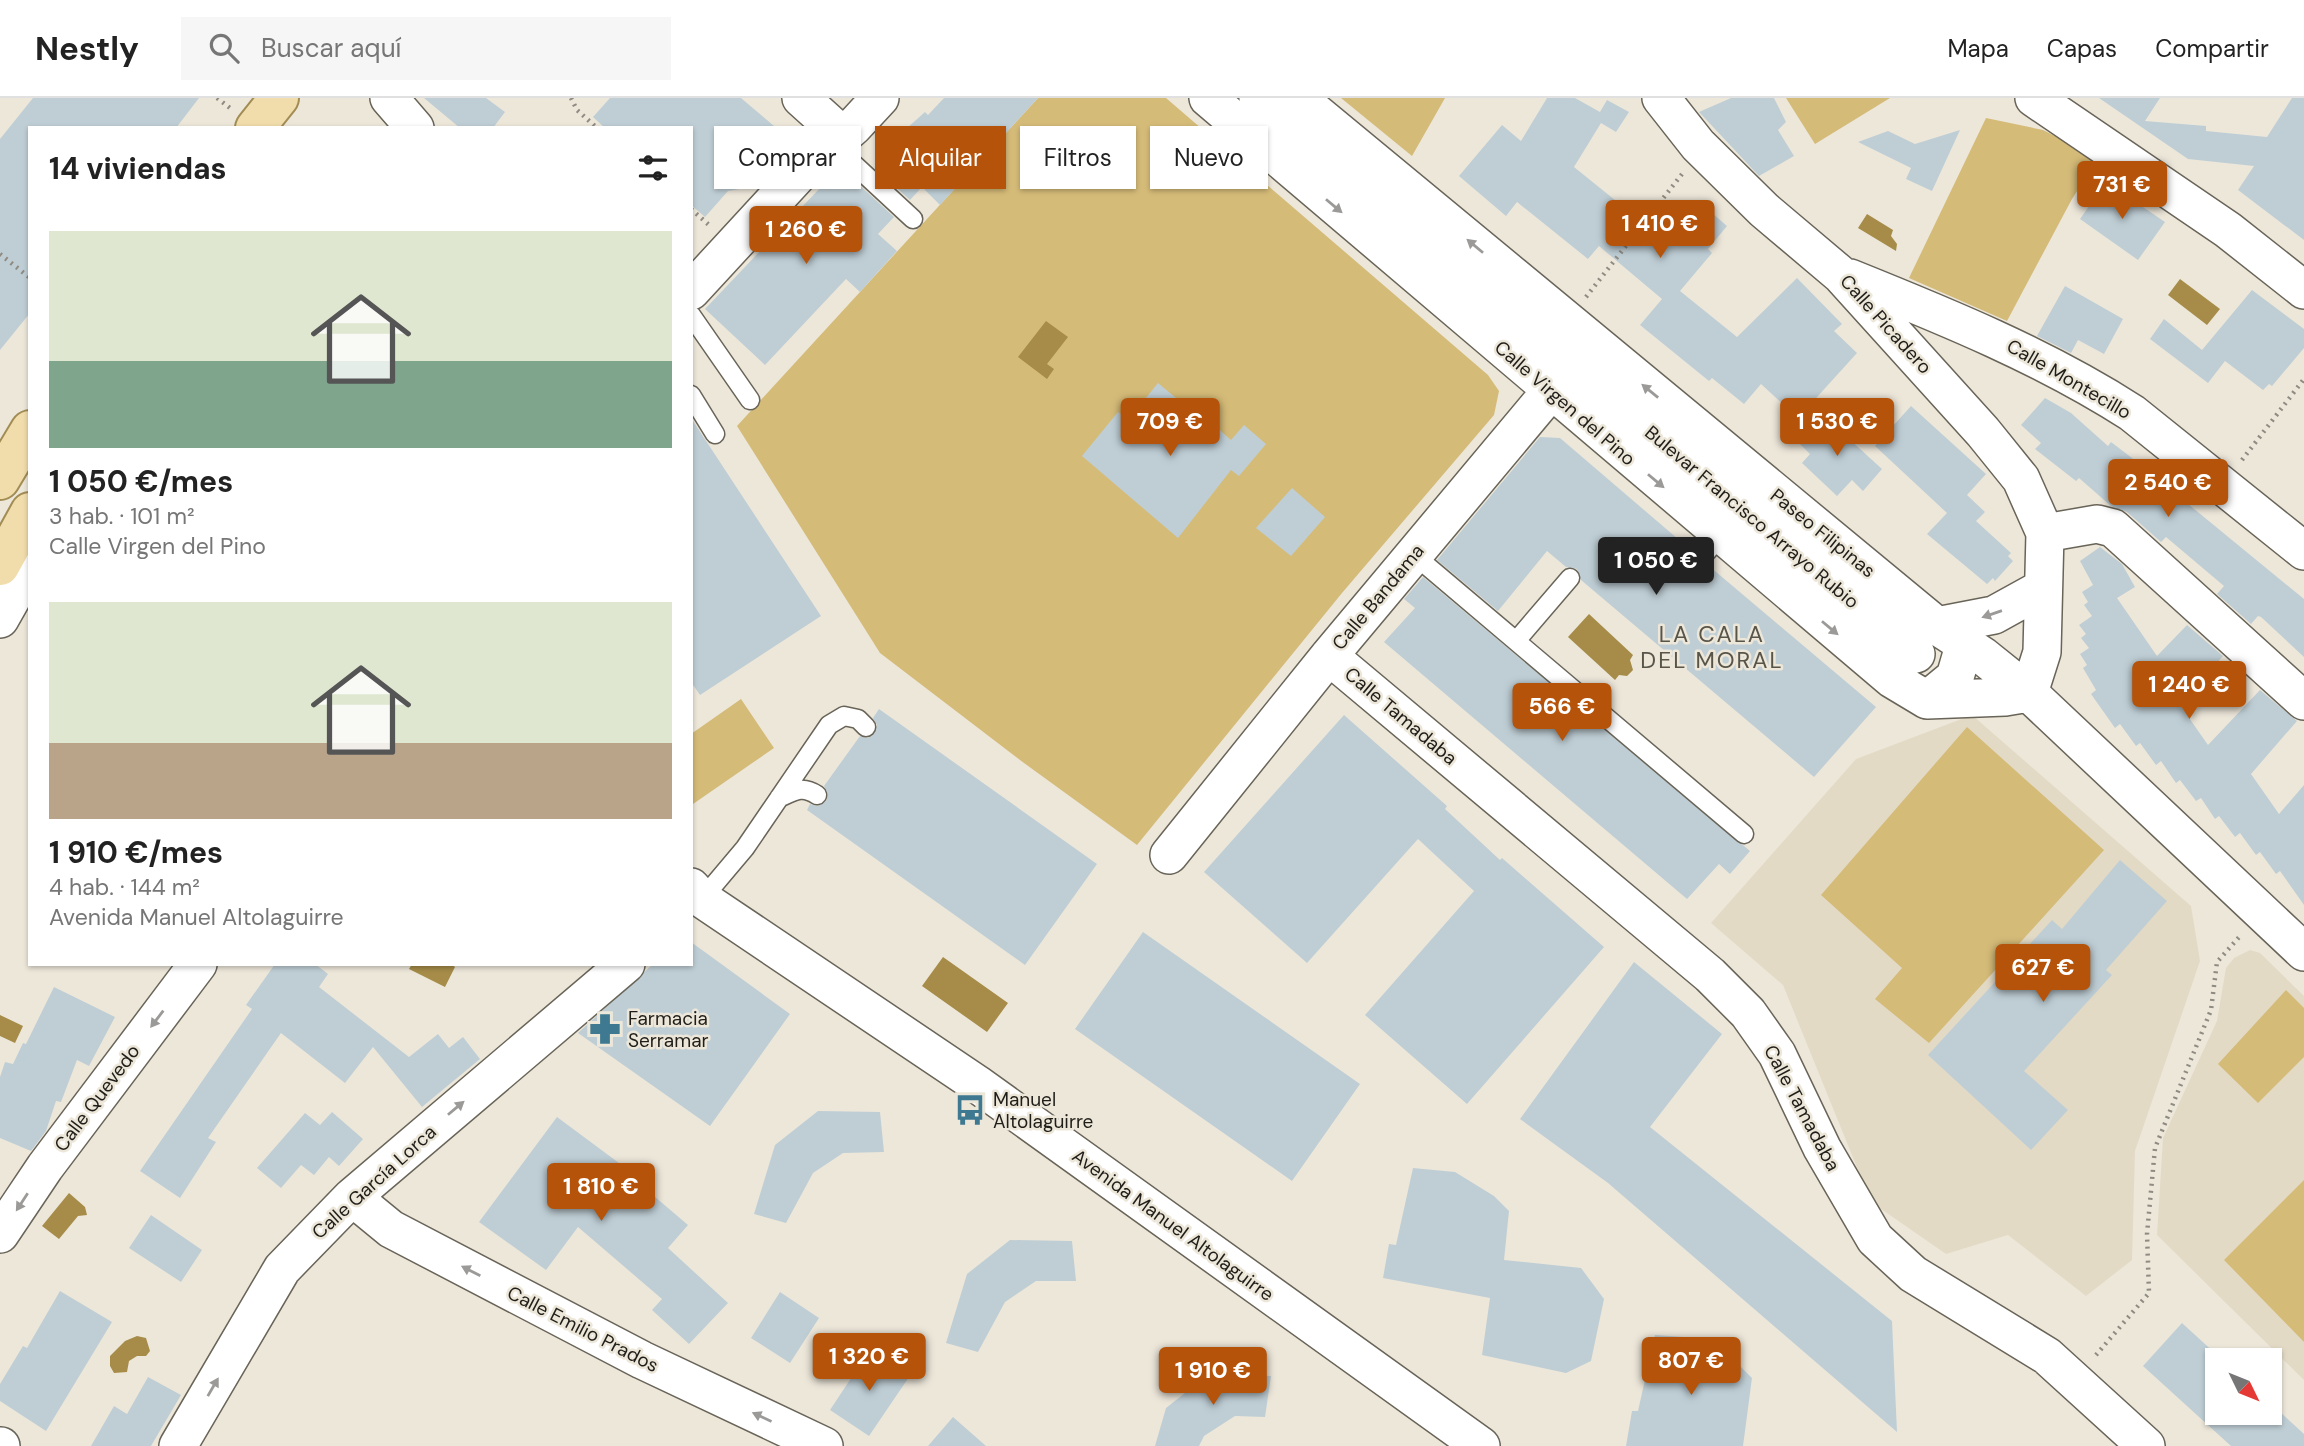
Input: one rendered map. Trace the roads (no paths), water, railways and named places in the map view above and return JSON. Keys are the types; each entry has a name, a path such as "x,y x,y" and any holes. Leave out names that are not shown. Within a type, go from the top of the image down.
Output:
{"main road":[{"path":"257,126 279,98"},
{"path":"0,480 28,433"},
{"path":"0,566 28,516"}],"street":[{"path":"390,98 413,126"},
{"path":"801,98 825,126"},
{"path":"851,126 880,98"},
{"name":"Calle Virgen del Pino","path":"1208,98 1550,391 1711,547 1892,679 1927,699"},
{"path":"1258,98 1570,339"},
{"name":"Paseo Filipinas","path":"1298,98 1570,339 1939,642 1983,656 2029,693 2055,721 2304,952"},
{"name":"Calle Picadero","path":"1661,98 1698,145 1755,201 1841,275 1983,432 2021,479 2045,533 2042,652 2029,693"},
{"path":"2034,98 2228,230 2304,290"},
{"path":"693,289 785,189"},
{"name":"Calle Montecillo","path":"1841,275 1992,335 2105,396 2132,414 2304,551"},
{"name":"Calle Bandama","path":"1169,855 1329,656 1550,391 1570,339"},
{"name":"Bulevar Francisco Arrayo Rubio","path":"1587,381 1939,642"},
{"path":"2045,533 2096,524 2113,528 2304,701"},
{"path":"0,619 28,570"},
{"path":"1927,699 1955,677 1939,642 2043,588"},
{"name":"Calle Tamadaba","path":"1329,656 1710,975 1748,1013 1777,1054 1822,1148 1875,1239 1913,1274 1991,1319 2076,1380 2146,1446"},
{"path":"1927,699 2006,697 2029,693"},
{"name":"Avenida Manuel Altolaguirre","path":"695,898 976,1084 1481,1446"},
{"name":"Calle Quevedo","path":"0,1234 45,1167 196,966"},
{"name":"Calle García Lorca","path":"178,1446 282,1269 352,1196 624,966"},
{"name":"Calle Emilio Prados","path":"352,1196 391,1230 642,1360 824,1446"}],"lane":[{"path":"861,165 913,219"},
{"path":"693,317 750,400"},
{"path":"693,398 715,434"},
{"path":"1413,554 1744,834"},
{"path":"1516,641 1570,578"},
{"path":"695,898 746,848 830,724 844,716 858,719 866,727"},
{"path":"779,798 798,789 808,789 817,795"}],"place":[{"name":"Farmacia Serramar","path":"605,1029"},
{"name":"Manuel Altolaguirre","path":"970,1110"}],"district":[{"name":"LA CALA DEL MORAL","path":"1712,647"}]}
